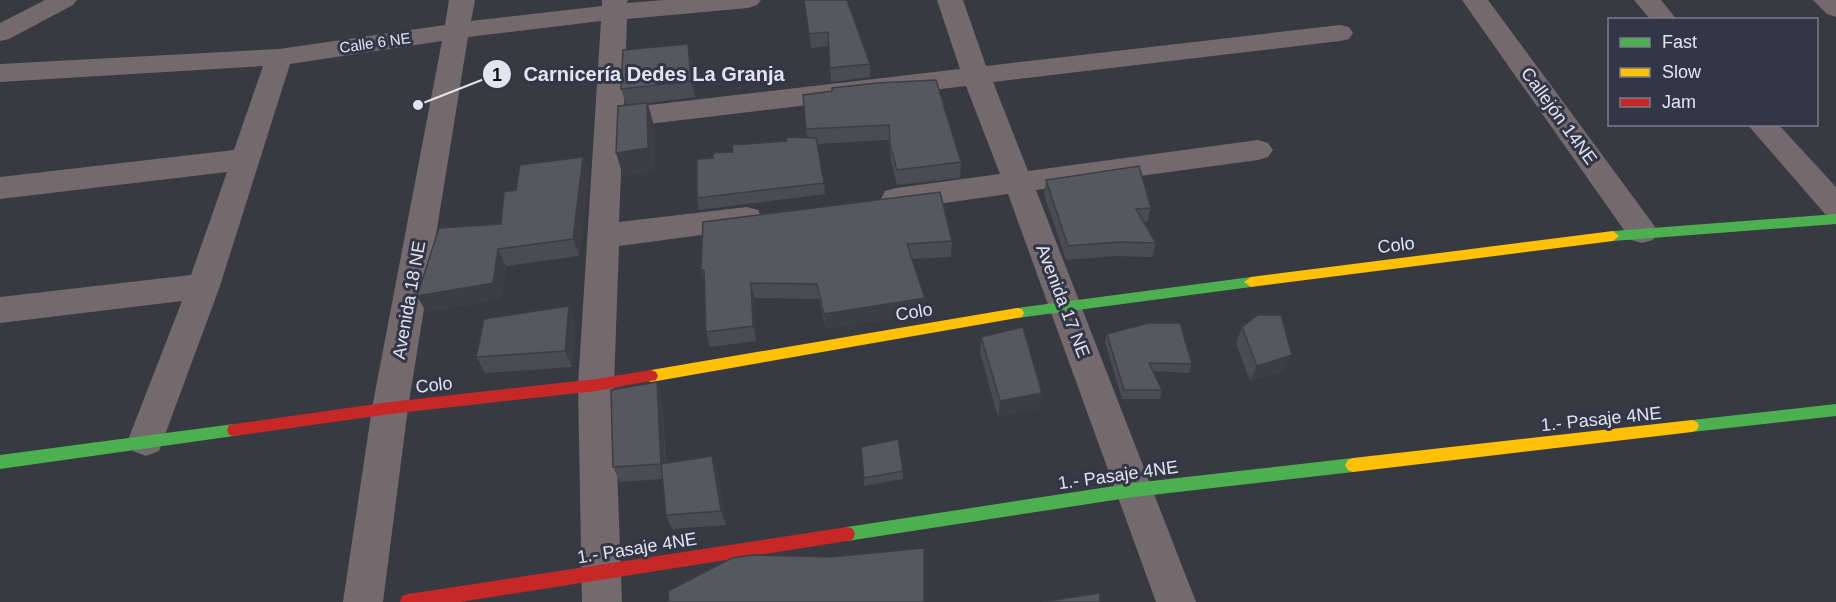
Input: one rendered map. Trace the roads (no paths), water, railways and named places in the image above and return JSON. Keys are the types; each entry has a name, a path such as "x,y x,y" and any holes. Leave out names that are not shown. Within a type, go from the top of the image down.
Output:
{"street":[{"path":"0,33 64,0"},
{"name":"Avenida 18 NE","path":"363,602 390,408 462,0"},
{"name":"Calle 6 NE","path":"0,73 279,57 615,6 748,0"},
{"name":"Avenida 17 NE","path":"950,0 976,75 1066,304 1176,602"},
{"name":"Callejón 14NE","path":"1475,0 1642,232"},
{"path":"1647,0 1663,18"},
{"path":"1826,0 1836,9"},
{"path":"602,587 596,385 615,6"},
{"path":"609,119 1340,33"},
{"path":"146,440 204,286 279,57"},
{"path":"1763,126 1836,206"},
{"path":"864,203 1258,150"},
{"path":"0,188 247,159"},
{"path":"603,236 769,215"},
{"name":"Colo","path":"0,462 390,408 596,385 1066,304 1642,232 1836,219"},
{"path":"0,310 204,286"},
{"name":"1.- Pasaje 4NE","path":"408,602 602,587 1134,490 1836,410"}],"place":[{"name":"Carnicería Dedes La Granja","path":"418,105"}]}
